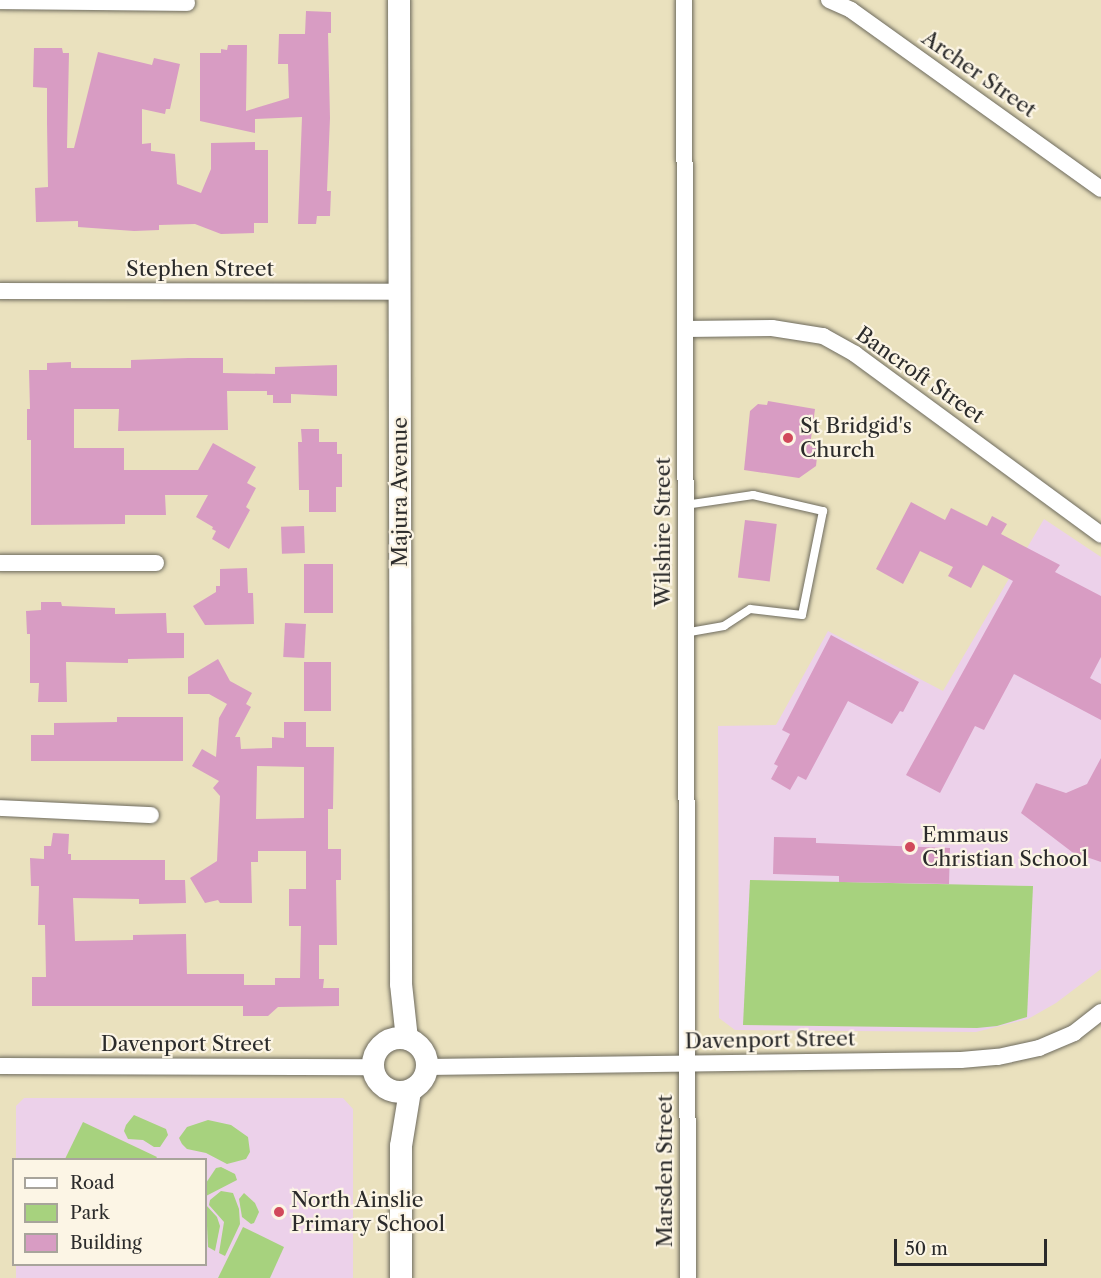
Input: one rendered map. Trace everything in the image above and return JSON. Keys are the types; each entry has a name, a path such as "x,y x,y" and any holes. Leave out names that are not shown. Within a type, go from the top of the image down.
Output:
{"main road":[{"name":"Majura Avenue","path":"399,0 401,984 407,1039"},
{"name":"Majura Avenue","path":"382,1044 401,984"},
{"path":"407,1039 420,1046 427,1067 422,1082 399,1090 377,1081 372,1067 375,1054 382,1044 390,1040 407,1039"},
{"path":"399,1090 401,1278"}],"street":[{"name":"Wilshire Street","path":"684,0 686,1064"},
{"name":"Archer Street","path":"829,0 850,10 1101,189"},
{"path":"0,2 187,3"},
{"name":"Stephen Street","path":"0,291 400,292"},
{"name":"Bancroft Street","path":"685,329 772,328 823,336 855,354 1101,535"},
{"path":"0,562 156,563"},
{"path":"0,808 151,814"},
{"name":"Davenport Street","path":"427,1067 961,1060 998,1057 1039,1048 1074,1033 1101,1012"},
{"name":"Marsden Street","path":"686,1064 688,1278"},
{"name":"Davenport Street","path":"0,1066 372,1067"}],"lane":[{"path":"685,505 753,495 823,511 802,615 750,609 724,626 686,633"}],"shaded area":[{"name":"Emmaus Christian School","path":"1044,519 1101,557 1101,969 1056,1003 1028,1019 976,1032 735,1030 719,1018 718,726 776,725 828,631 943,691"},
{"name":"North Ainslie Primary School","path":"24,1098 343,1098 353,1109 353,1278 16,1278 16,1266 207,1266 207,1158 16,1158 16,1106"}],"green space":[{"path":"750,880 1033,886 1027,1017 997,1026 977,1028 743,1025"},
{"path":"134,1115 166,1129 168,1135 160,1147 154,1147 143,1140 128,1139 124,1131"},
{"path":"208,1120 231,1125 248,1137 250,1152 246,1159 227,1164 206,1153 187,1149 182,1144 179,1138 187,1127"},
{"path":"83,1122 157,1157 156,1158 65,1158"},
{"path":"221,1167 235,1174 237,1180 207,1195 207,1182 216,1168"},
{"path":"221,1191 233,1193 239,1209 240,1224 225,1256 219,1253 224,1222 209,1205 210,1200"},
{"path":"244,1193 255,1203 259,1212 254,1223 251,1224 242,1217 239,1199"},
{"path":"207,1206 217,1217 220,1226 215,1251 208,1247"},
{"path":"243,1227 284,1247 270,1278 218,1278"}],"building":[{"path":"306,11 331,12 331,33 328,33 330,118 327,191 331,191 330,216 317,216 316,224 298,224 302,117 255,119 255,133 200,121 200,53 221,53 221,49 227,50 228,45 247,45 246,111 289,98 288,64 278,64 279,34 305,34"},
{"path":"34,48 62,48 63,53 69,53 67,148 74,148 98,52 152,65 154,58 180,64 170,109 166,109 165,114 142,109 142,144 151,143 151,151 175,154 177,184 201,193 211,169 211,143 255,142 255,150 268,150 268,223 254,223 254,233 221,234 195,224 159,225 159,230 134,231 78,227 78,221 36,222 35,188 48,187 47,88 33,87"},
{"path":"223,358 223,373 275,374 275,367 337,365 337,396 291,394 291,403 273,403 273,395 267,395 267,391 227,391 228,430 118,431 119,409 74,409 74,448 124,448 124,470 198,470 213,443 256,467 247,483 256,488 246,507 250,510 229,549 212,539 216,531 212,529 213,527 196,517 208,495 165,495 166,515 125,515 125,524 31,525 31,440 27,440 27,409 30,409 29,370 47,370 47,363 71,362 71,368 131,368 131,360"},
{"path":"768,401 815,409 810,446 818,448 816,466 799,478 744,470 750,411 758,404 767,405"},
{"path":"301,429 319,429 319,442 337,442 337,454 342,454 342,487 336,487 336,512 309,512 309,490 299,490 298,442 302,442"},
{"path":"911,502 945,520 951,508 987,526 992,516 1007,524 1001,534 1060,565 1055,572 1101,596 1101,657 1090,678 1101,684 1101,720 1014,674 984,730 975,726 940,793 906,775 1013,581 983,565 971,588 948,576 953,567 920,551 903,584 876,569"},
{"path":"745,520 777,524 770,581 738,578"},
{"path":"304,526 305,553 282,554 281,527"},
{"path":"304,564 333,564 333,613 304,613"},
{"path":"247,568 248,593 253,593 254,624 205,625 193,606 216,592 216,586 220,586 220,569"},
{"path":"41,602 61,602 62,606 115,608 115,614 166,613 167,633 184,633 184,658 128,659 128,663 66,662 67,702 38,702 39,683 30,683 30,634 27,634 26,611 41,610"},
{"path":"285,623 306,624 304,658 283,657"},
{"path":"831,635 919,682 903,712 900,711 892,724 848,701 806,780 798,776 790,790 771,779 778,766 774,764 790,734 782,730"},
{"path":"218,659 230,681 252,693 246,704 251,707 235,737 240,737 241,749 272,748 272,737 284,738 284,722 306,722 306,747 334,747 333,809 328,809 328,849 341,849 341,880 336,880 337,945 319,945 319,979 324,979 323,988 339,988 339,1006 278,1007 268,1016 243,1016 243,1006 32,1006 32,977 46,977 45,925 38,925 39,886 31,886 30,858 44,859 44,846 51,846 53,833 69,834 68,854 71,854 71,860 165,860 165,880 185,880 186,903 139,904 139,899 73,898 75,941 133,940 133,935 186,934 187,974 244,974 244,985 275,985 275,978 300,978 301,926 289,926 289,889 306,889 306,851 258,851 258,862 251,862 252,903 220,903 218,900 205,903 190,878 217,861 220,796 213,788 219,781 192,766 202,749 216,757 219,718 227,704 209,694 188,694 188,677","holes":["257,766 304,767 304,818 256,819"]},
{"path":"304,662 331,662 331,711 304,711"},
{"path":"117,717 183,717 183,761 31,761 31,735 54,735 54,723 117,722"},
{"path":"1101,758 1101,862 1072,852 1021,813 1036,783 1066,793 1087,784"},
{"path":"774,837 816,838 816,843 950,848 949,884 839,882 839,876 773,874"}],"place":[{"name":"St Bridgid's Church","path":"788,438"},
{"name":"Emmaus Christian School","path":"910,847"},
{"name":"North Ainslie Primary School","path":"279,1212"}]}
